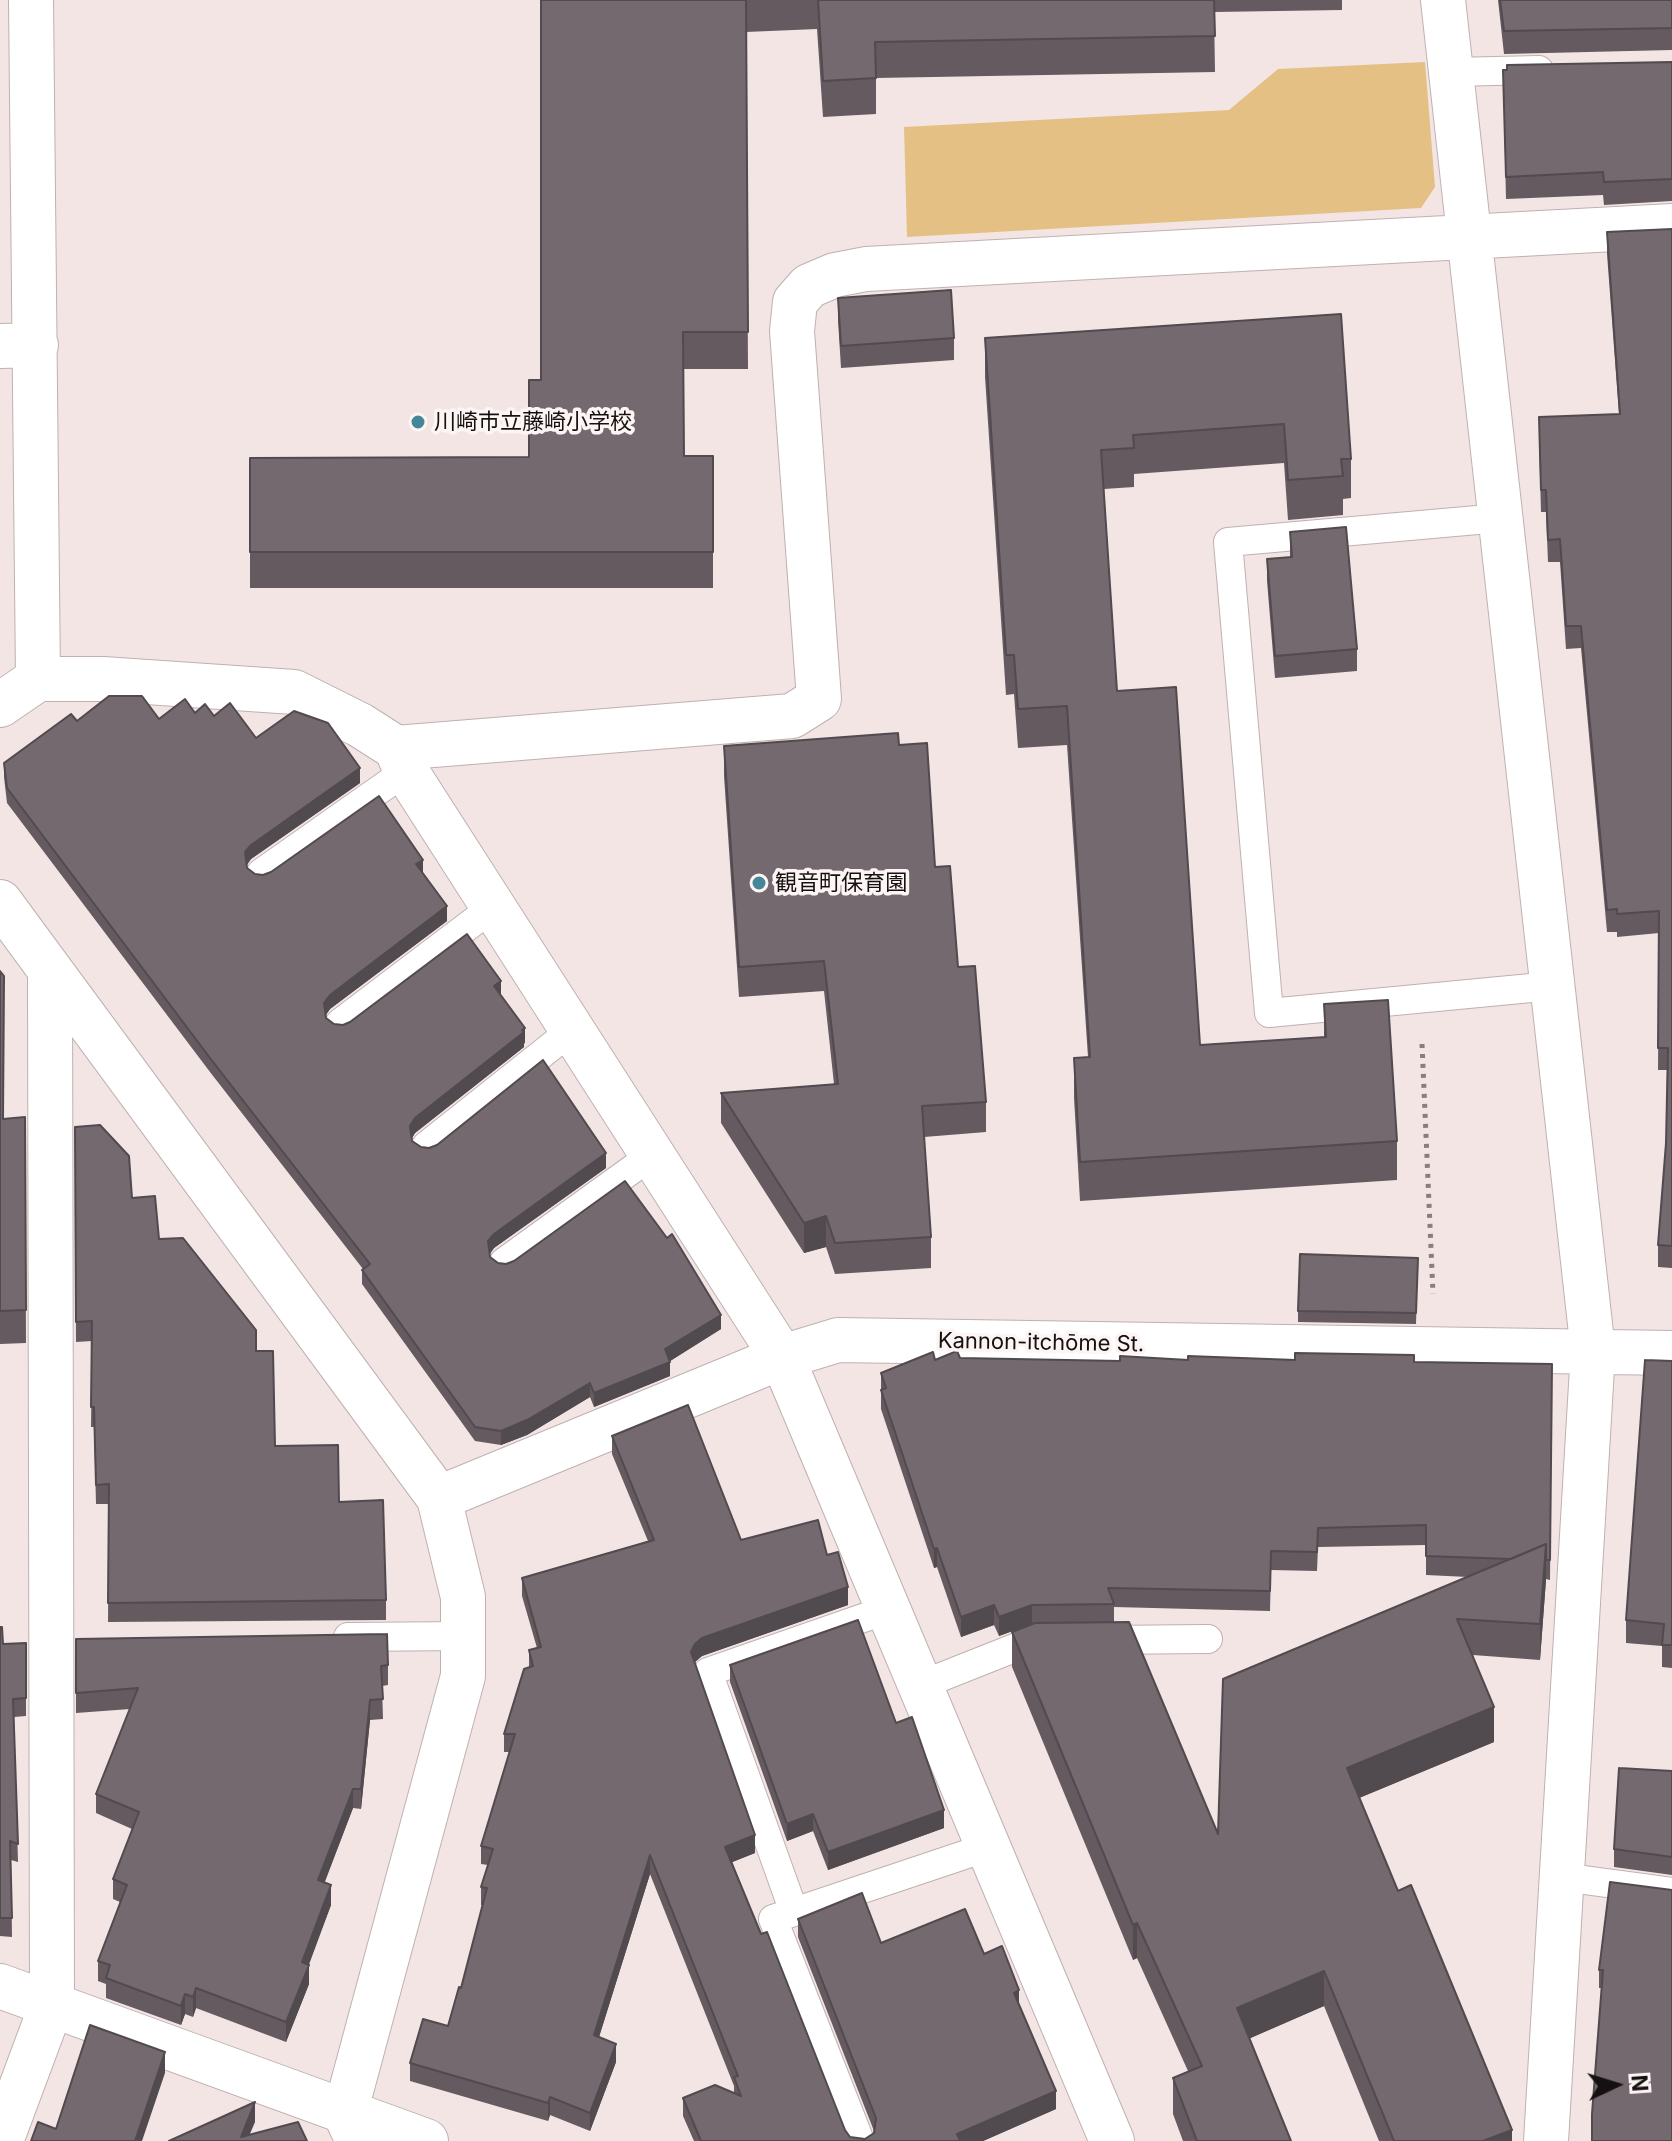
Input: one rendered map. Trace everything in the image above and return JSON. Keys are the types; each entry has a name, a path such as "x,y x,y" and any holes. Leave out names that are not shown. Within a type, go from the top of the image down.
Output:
{"street":[{"path":"31,0 18,346 38,679"},
{"path":"1443,0 1593,1351 1546,2141"},
{"path":"401,760 792,716 819,699 792,331 795,302 809,286 835,275 866,269 1672,226"},
{"path":"0,705 38,679 103,679 294,692 360,725 401,760 782,1357 1112,2141"},
{"path":"0,902 439,1498 463,1597 463,1676 352,2127"},
{"path":"1,2141 52,2004 66,1640 50,973"},
{"name":"Kannon-itchōme St.","path":"439,1498 782,1357 838,1340 1672,1353"},
{"path":"0,1986 52,2004 352,2127 426,2141"}],"lane":[{"path":"1451,72 1562,70"},
{"path":"1500,518 1228,542 1269,1013 1552,986"},
{"path":"261,873 401,760"},
{"path":"340,1023 493,907"},
{"path":"426,1146 572,1030"},
{"path":"504,1262 652,1155"},
{"path":"794,1912 708,1672 889,1609"},
{"path":"328,1637 464,1636"},
{"path":"921,1685 1032,1641 1208,1639"},
{"path":"860,2141 773,1919 988,1847"},
{"path":"1562,1877 1672,1892"}],"path":[{"path":"1420,999 1436,1349"}],"shaded area":[{"path":"1425,62 1435,187 1421,208 907,237 904,127 1229,110 1278,69"}],"building":[{"path":"541,0 746,0 748,332 683,332 684,456 713,456 713,552 250,552 250,458 529,457 529,380 541,380"},
{"path":"818,0 1214,0 1215,36 875,42 876,78 823,81"},
{"path":"1500,0 1672,0 1672,28 1504,31"},
{"path":"1672,62 1672,179 1604,182 1603,172 1506,177 1503,70 1507,70 1507,65"},
{"path":"1672,229 1672,1246 1658,1245 1666,1143 1668,1048 1658,1048 1659,911 1617,914 1617,909 1607,910 1581,626 1566,626 1560,539 1548,540 1546,490 1541,490 1539,417 1620,414 1607,232"},
{"path":"951,290 954,338 841,346 838,298"},
{"path":"1341,314 1351,459 1341,459 1343,476 1288,480 1284,424 1133,435 1134,448 1101,450 1117,691 1176,687 1200,1045 1326,1037 1324,1004 1388,1000 1397,1141 1080,1162 1074,1058 1090,1057 1067,706 1018,709 1014,655 1006,655 985,338"},
{"path":"1346,527 1357,649 1275,656 1267,559 1292,557 1290,532"},
{"path":"109,696 142,696 159,719 185,699 195,713 205,704 214,716 230,703 256,738 294,711 328,723 360,768 251,845 245,852 247,868 255,874 271,872 379,796 423,860 416,864 447,906 330,995 324,1003 326,1018 334,1024 350,1022 467,934 501,981 494,986 525,1028 522,1030 524,1032 415,1118 410,1126 412,1141 421,1147 437,1145 543,1060 606,1153 494,1234 488,1241 490,1257 498,1263 514,1261 625,1181 667,1238 672,1234 721,1315 665,1349 670,1362 594,1393 590,1383 527,1420 501,1431 475,1427 362,1270 370,1264 7,788 4,763 71,714 77,721"},
{"path":"898,733 899,745 927,743 935,867 950,866 958,967 975,966 986,1102 922,1106 931,1237 835,1243 826,1216 804,1223 721,1093 838,1084 824,961 739,967 724,746"},
{"path":"0,971 4,976 3,1119 25,1117 26,1310 0,1311"},
{"path":"100,1125 129,1156 132,1198 155,1196 159,1239 183,1238 256,1330 256,1351 273,1351 275,1446 338,1445 339,1502 383,1500 386,1600 108,1603 109,1484 96,1485 94,1407 91,1407 92,1321 76,1322 75,1127"},
{"path":"1300,1254 1418,1258 1416,1313 1298,1311"},
{"path":"957,1351 960,1358 1120,1361 1120,1356 1188,1360 1188,1356 1295,1360 1295,1353 1414,1355 1414,1362 1552,1364 1550,1560 1546,1560 1546,1544 1511,1559 1426,1556 1426,1525 1318,1528 1317,1552 1271,1551 1270,1591 1108,1588 1114,1604 1032,1605 999,1617 994,1605 961,1617 937,1548 934,1549 881,1390 886,1388 881,1373 933,1352 935,1360"},
{"path":"1645,1360 1672,1361 1672,1645 1662,1645 1664,1624 1626,1620"},
{"path":"688,1405 741,1540 818,1520 827,1555 838,1552 848,1587 702,1638 691,1652 755,1835 725,1847 761,1934 767,1932 850,2137 865,2139 874,2133 876,2118 798,1919 862,1893 881,1943 965,1909 984,1954 1002,1946 1019,1990 1014,1993 1056,2091 957,2134 960,2141 701,2141 683,2098 715,2085 741,2096 734,2077 738,2076 650,1855 594,2035 616,2044 590,2113 550,2097 548,2103 410,2063 423,2019 448,2026 487,1888 481,1887 493,1849 481,1846 515,1734 504,1734 524,1669 533,1666 529,1650 541,1647 522,1578 654,1540 612,1436"},
{"path":"1546,1544 1540,1624 1457,1619 1494,1707 1347,1768 1398,1891 1411,1885 1512,2130 1483,2141 1394,2141 1324,1971 1237,2008 1291,2141 1197,2141 1173,2078 1202,2066 1137,1923 1133,1925 1012,1632 1035,1623 1129,1622 1218,1834 1223,1679"},
{"path":"858,1620 896,1723 912,1717 944,1810 828,1852 813,1814 787,1824 730,1665"},
{"path":"0,1627 3,1644 26,1643 26,1698 13,1699 18,1844 10,1841 12,1918 0,1918"},
{"path":"387,1634 388,1665 381,1666 383,1699 370,1700 361,1789 353,1789 318,1880 331,1885 302,1962 309,1965 286,2022 196,1988 193,1997 185,1994 181,2006 106,1978 110,1965 98,1961 127,1885 113,1879 139,1812 96,1794 138,1688 76,1693 76,1639"},
{"path":"1619,1768 1672,1771 1672,1857 1614,1849"},
{"path":"1610,1882 1672,1890 1672,2141 1592,2141 1603,1970 1599,1970"},
{"path":"90,2025 165,2052 135,2141 31,2141 38,2122 56,2129"},
{"path":"255,2102 241,2137 298,2122 307,2141 169,2141"}],"place":[{"name":"川崎市立藤崎小学校","path":"418,422"},
{"name":"観音町保育園","path":"759,883"}]}
